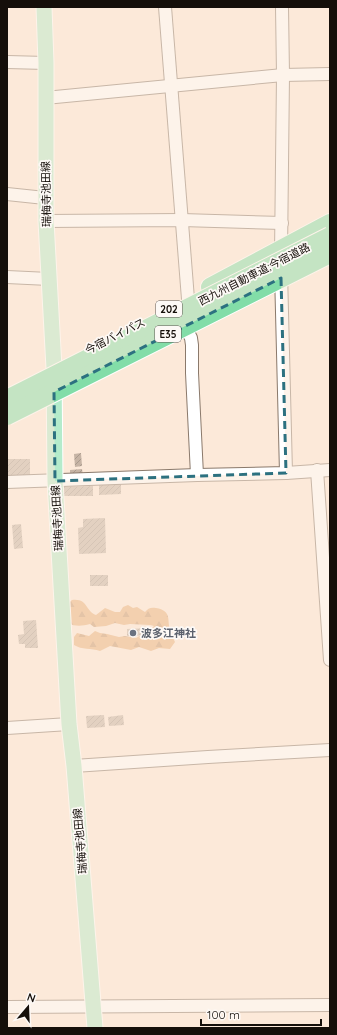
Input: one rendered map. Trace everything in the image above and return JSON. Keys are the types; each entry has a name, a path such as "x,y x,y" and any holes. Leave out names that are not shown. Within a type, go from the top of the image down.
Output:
{"highway":[{"name":"今宿バイパス","path":"7,393 330,223"},
{"name":"西九州自動車道;今宿道路","path":"7,399 330,236"},
{"name":"西九州自動車道;今宿道路","path":"7,416 330,254"},
{"name":"202","path":"7,421 330,259"}],"main road":[{"name":"瑞梅寺池田線","path":"44,7 46,63 45,198 54,368 55,481 69,724 74,766 95,1028"}],"street":[{"path":"165,7 188,299"},
{"path":"282,7 283,75 281,249 286,473"},
{"path":"7,62 46,63"},
{"path":"45,98 283,75 330,74"},
{"path":"7,194 45,198"},
{"path":"46,221 182,220 282,223"},
{"path":"7,277 49,279"},
{"path":"187,330 191,338 192,345 197,474"},
{"path":"318,470 330,660"},
{"path":"7,482 197,474 286,473 330,470"},
{"path":"7,728 69,724"},
{"path":"74,766 330,750"},
{"path":"7,1007 330,1004"}],"highlighted area":[{"path":"281,278 286,473 55,481 54,392"}],"green space":[{"path":"72,600 81,601 92,613 96,615 105,608 115,612 120,612 123,607 128,605 133,608 137,607 145,612 151,608 161,609 167,613 171,634 175,642 170,649 159,648 151,651 139,647 131,650 110,646 100,651 77,647 74,645 74,637 77,633 89,636 95,631 119,637 125,636 136,638 141,635 146,635 154,626 124,625 115,623 106,626 94,627 90,624 79,626 74,625 68,623 67,604"}],"building":[{"path":"81,453 82,466 75,467 74,454"},
{"path":"7,459 30,459 30,475 7,476"},
{"path":"82,469 83,476 70,477 70,470"},
{"path":"99,484 121,484 121,494 99,495"},
{"path":"93,486 93,496 64,496 64,487"},
{"path":"105,518 106,553 79,554 78,528 83,527 83,519"},
{"path":"21,524 23,548 14,549 12,525"},
{"path":"90,575 108,575 108,586 90,586"},
{"path":"36,620 38,648 25,648 25,644 19,644 18,635 24,634 23,621"},
{"path":"150,628 150,635 127,636 127,629"},
{"path":"104,715 105,727 87,728 86,716"},
{"path":"123,715 124,725 109,726 108,717"}],"place":[{"name":"波多江神社","path":"133,633"}]}
